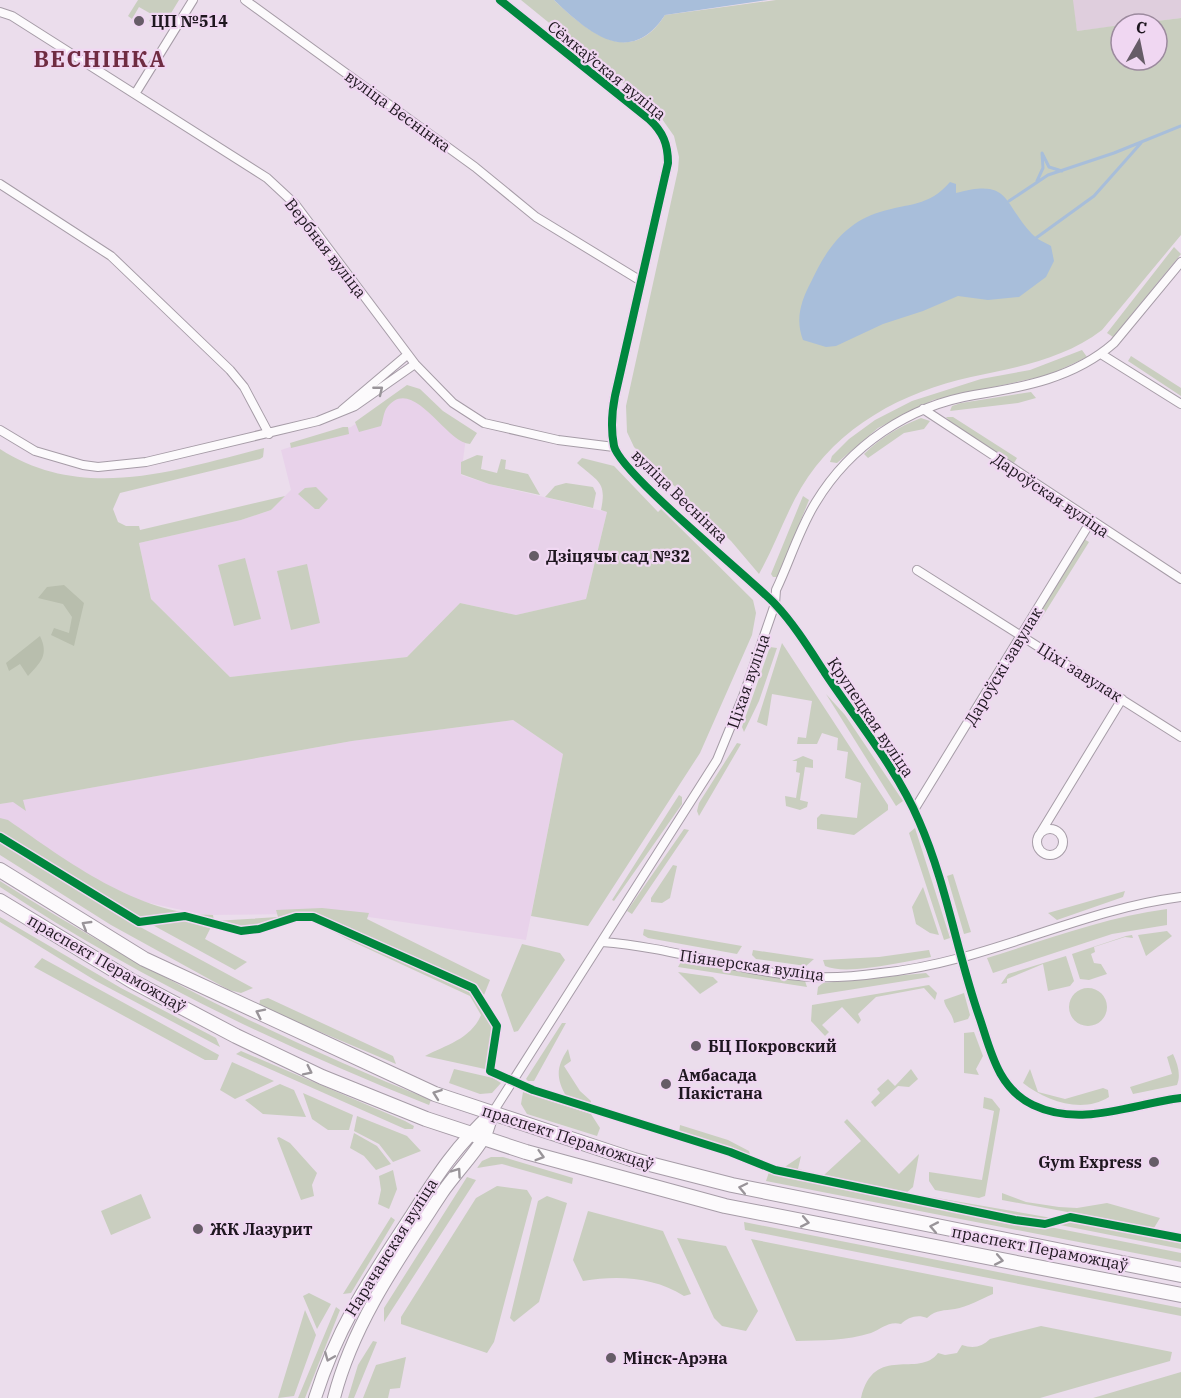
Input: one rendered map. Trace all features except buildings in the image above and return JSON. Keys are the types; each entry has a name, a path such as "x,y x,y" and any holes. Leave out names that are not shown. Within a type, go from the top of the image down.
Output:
{"main road":[{"name":"праспект Пераможцаў","path":"0,870 144,959 435,1094 634,1160 732,1185 861,1213 1181,1275"},
{"name":"праспект Пераможцаў","path":"0,901 132,981 236,1036 322,1077 412,1114 484,1138 725,1206 1181,1295"},
{"name":"Нарачанская вуліца","path":"315,1398 334,1343 352,1306 444,1162 493,1112"},
{"name":"Нарачанская вуліца","path":"334,1398 340,1374 362,1323 444,1190 484,1138 493,1112"}],"street":[{"path":"135,94 193,0"},
{"name":"вуліца Веснінка","path":"245,0 475,167 536,217 641,281 614,403 614,447 658,496 775,604"},
{"name":"Сёмкаўская вуліца","path":"500,0 649,119 663,135 668,151 668,163 641,281"},
{"name":"Вербная вуліца","path":"0,12 12,16 267,178 295,204 407,355 453,403 484,423 558,440 614,447"},
{"path":"0,184 92,243 128,270 230,370 244,387 268,434"},
{"name":"Ціхая вуліца","path":"493,1112 717,760 744,694 775,604 776,590 807,519 839,468 879,434 923,409 956,398 1032,385 1068,372 1101,354 1113,344 1181,262"},
{"path":"1101,354 1181,404"},
{"path":"342,410 407,355"},
{"path":"0,430 35,452 53,459 98,467 146,462 318,421 370,397 415,364"},
{"name":"Дароўская вуліца","path":"923,409 1181,579"},
{"name":"Дароўскі завулак","path":"914,810 1091,521"},
{"name":"Ціхі завулак","path":"917,570 1181,737"},
{"name":"Крупецкая вуліца","path":"775,604 824,670 914,810 939,877 968,987 992,1058 1010,1087 1032,1105 1069,1115 1089,1115 1181,1098"},
{"path":"1038,837 1122,699"},
{"name":"Піянерская вуліца","path":"602,942 634,944 813,977 884,973 961,957 1136,905 1181,897"}],"shaded area":[{"path":"1072,0 1181,0 1181,18 1169,20 1169,12 1109,12 1109,27 1077,31"},
{"path":"395,397 424,398 467,430 461,475 489,484 607,512 586,599 516,615 460,603 407,657 230,677 151,599 139,543 241,520 271,510 291,490 281,450 351,427"},
{"path":"513,720 563,754 526,940 321,910 297,914 205,915 135,900 0,829 0,804 352,741"}],"green space":[{"path":"138,0 179,0 162,28 149,21 153,15 139,7 132,19 128,16"},
{"path":"521,0 554,0 595,33 624,42 638,40 652,31 665,15 776,0 1073,0 1077,31 1109,27 1109,72 1169,72 1169,19 1181,18 1181,235 1102,330 1087,340 1040,361 971,377 921,392 897,402 853,430 816,466 801,488 759,574 731,541 634,447 627,432 626,406 678,170 679,157 674,136 655,109"},
{"path":"1174,247 1181,254 1113,337 1107,333"},
{"path":"1082,350 1087,357 1049,375 933,400 878,428 837,463 830,462 832,456 849,439 875,420 912,401 981,379 1030,370"},
{"path":"1131,356 1181,388 1181,396 1128,361"},
{"path":"407,385 420,389 443,411 477,433 470,444 460,441 428,412 407,399 396,400 386,409 381,426 359,432 355,422"},
{"path":"1031,392 1036,398 1018,403 950,411 952,406 961,403"},
{"path":"946,417 953,417 1017,458 1014,463 952,424"},
{"path":"921,418 930,421 924,429 904,433 868,458 864,454 891,433"},
{"path":"348,427 349,434 291,448 290,443"},
{"path":"264,448 263,457 260,459 120,493 113,509 118,522 126,526 139,526 140,530 285,496 271,510 241,520 139,543 151,599 230,677 407,657 460,603 516,615 586,599 607,512 601,510 602,487 577,463 582,458 614,466 658,512 661,509 753,600 756,613 752,635 700,753 588,926 531,916 563,754 513,720 352,741 23,800 26,811 13,802 0,804 0,449 32,465 64,475 97,478 130,477 164,472"},
{"path":"477,455 483,456 481,469 497,473 501,459 506,460 505,469 528,474 540,495 489,484 461,474 461,462"},
{"path":"566,483 593,487 596,493 593,508 545,497 555,486"},
{"path":"316,487 328,499 319,509 315,509 298,494 305,488"},
{"path":"803,496 809,500 778,577 773,577 771,574"},
{"path":"1084,539 1089,542 1036,627 1033,625"},
{"path":"245,558 261,619 234,626 218,565"},
{"path":"307,564 320,623 291,630 277,571"},
{"path":"64,585 84,603 74,646 51,635 54,628 69,633 72,617 63,604 38,598 47,587"},
{"path":"40,636 44,653 33,671 28,676 20,664 9,671 6,663"},
{"path":"782,643 888,805 888,810 854,835 817,829 817,818 821,814 857,818 861,783 845,778 848,752 837,750 838,738 822,733 817,744 797,744 798,737 806,738 812,701 772,694 767,726 757,722"},
{"path":"770,647 777,648 759,701 744,732 742,727"},
{"path":"826,694 845,715 903,801 896,806"},
{"path":"737,743 741,744 699,816 697,811 699,803"},
{"path":"803,756 813,760 813,768 805,767 800,800 808,802 807,807 800,810 786,806 785,796 796,798 800,773 796,772 797,761 792,761"},
{"path":"679,795 682,797 682,804 614,901 612,900"},
{"path":"0,818 8,820 104,883 158,906 185,913 213,915 214,921 278,917 276,910 322,908 369,913 367,919 490,980 484,995 476,986 314,914 297,914 249,928 228,926 185,914 140,917 0,834"},
{"path":"915,828 950,938 944,940 909,833"},
{"path":"684,829 689,830 632,914 627,911"},
{"path":"0,842 118,915 253,988 241,993 229,990 111,925 0,855"},
{"path":"673,865 677,866 670,898 662,903 651,902 651,898"},
{"path":"953,874 971,932 964,934 947,876"},
{"path":"0,881 104,943 210,1001 319,1053 431,1100 429,1105 263,1034 155,980 51,920 0,887"},
{"path":"923,887 939,935 930,933 916,924 912,907"},
{"path":"1125,891 1123,897 1057,920 1048,913"},
{"path":"1167,909 1167,925 1112,934 993,973 987,958 1099,923"},
{"path":"0,917 121,988 216,1038 220,1047 96,981 0,922"},
{"path":"174,919 192,920 211,927 205,939 247,962 235,970 149,923"},
{"path":"313,919 334,928 476,993 495,1029 485,1069 425,1056 464,1036 477,1023 481,1015 470,996 349,940 332,931 333,928"},
{"path":"644,929 742,946 737,954 648,938 643,935"},
{"path":"1167,931 1172,936 1146,956 1138,935"},
{"path":"1132,935 1133,938 1125,937 1094,947 1095,952 1091,954 1094,963 1101,964 1107,974 1089,980 1080,979 1072,954 1126,936"},
{"path":"522,944 560,953 565,960 518,1031 514,1032 501,995"},
{"path":"753,950 814,959 806,966 756,959 752,955"},
{"path":"929,950 931,957 862,969 835,969 825,966 823,960 879,957"},
{"path":"1066,956 1074,981 1070,986 1048,991 1043,964 1007,979 1007,983 1001,984 1008,974"},
{"path":"42,958 219,1055 217,1060 205,1060 34,967"},
{"path":"682,960 805,981 807,987 678,967"},
{"path":"678,972 713,977 718,982 700,994"},
{"path":"926,973 930,977 817,995 818,987 823,983"},
{"path":"929,985 937,993 935,1000 924,988 876,997 858,1014 861,1020 858,1024 842,1007 822,1025 829,1032 825,1036 811,1021 812,1005"},
{"path":"1088,988 1102,993 1107,1007 1102,1021 1088,1026 1074,1021 1069,1007 1074,993"},
{"path":"964,993 970,1015 968,1019 954,1023 944,1000"},
{"path":"268,998 393,1056 396,1064 259,1006 260,1000"},
{"path":"562,1023 566,1023 534,1081 528,1081 526,1079"},
{"path":"974,1032 983,1056 976,1069 979,1075 964,1073 964,1033"},
{"path":"568,1049 571,1061 564,1066 580,1091 591,1101 591,1105 566,1096 563,1090 559,1078 559,1067"},
{"path":"241,1051 405,1121 414,1126 413,1129 405,1129 236,1054"},
{"path":"1173,1054 1179,1077 1177,1085 1133,1094 1130,1087 1172,1074 1167,1057"},
{"path":"232,1062 274,1081 235,1099 220,1090"},
{"path":"454,1069 493,1078 501,1083 492,1093 480,1094 449,1083"},
{"path":"911,1069 918,1079 909,1087 898,1086 875,1107 871,1102 880,1093 877,1089 888,1079 895,1086"},
{"path":"1030,1069 1038,1092 1065,1099 1103,1088 1108,1090 1109,1097 1087,1105 1053,1100 1042,1095 1023,1083"},
{"path":"280,1084 294,1090 306,1117 263,1114 245,1100"},
{"path":"523,1092 591,1114 600,1128 597,1136 527,1114 521,1104"},
{"path":"303,1093 353,1115 349,1130 328,1130 312,1119"},
{"path":"984,1097 992,1099 1000,1109 985,1196 979,1198 935,1190 929,1181 929,1172 982,1180 994,1111 983,1108"},
{"path":"357,1116 407,1136 421,1151 393,1162 379,1144 354,1131"},
{"path":"847,1119 899,1174 919,1154 913,1187 905,1194 783,1168 801,1156 798,1169 824,1175 861,1141 844,1122"},
{"path":"680,1125 728,1140 749,1151 750,1155 679,1133"},
{"path":"354,1133 377,1146 391,1164 376,1170 364,1156 350,1148"},
{"path":"277,1138 290,1143 317,1173 312,1185 314,1196 301,1200"},
{"path":"491,1157 503,1157 573,1178 572,1184 502,1164 477,1168 482,1161"},
{"path":"393,1170 397,1189 389,1209 378,1204 381,1190 379,1176"},
{"path":"769,1172 992,1219 1055,1228 1181,1253 1181,1262 766,1181"},
{"path":"467,1177 476,1180 384,1322 384,1308"},
{"path":"497,1186 527,1190 532,1198 494,1342 487,1353 401,1324 401,1317 476,1198"},
{"path":"1002,1193 1026,1202 1059,1207 1077,1208 1107,1203 1160,1218 1154,1228 1002,1200"},
{"path":"141,1194 151,1218 111,1235 101,1211"},
{"path":"920,1195 1053,1219 1003,1217 916,1198"},
{"path":"547,1196 567,1203 539,1302 514,1322 510,1318 538,1201"},
{"path":"588,1211 663,1231 691,1294 684,1296 660,1285 635,1279 609,1278 583,1281 573,1260"},
{"path":"391,1217 395,1220 351,1293 343,1294"},
{"path":"1076,1220 1181,1240 1181,1249 1060,1225 1060,1223"},
{"path":"744,1222 1181,1308 1181,1316 745,1230"},
{"path":"677,1238 726,1246 758,1311 746,1331 722,1326 714,1318"},
{"path":"751,1239 993,1287 993,1294 964,1307 937,1312 927,1318 913,1317 901,1324 889,1324 862,1336 834,1340 796,1341"},
{"path":"309,1293 331,1304 317,1329 303,1296"},
{"path":"336,1307 340,1310 305,1398 298,1398"},
{"path":"305,1310 316,1335 294,1396 278,1398"},
{"path":"1041,1326 1172,1352 1170,1361 1040,1398 861,1398 867,1381 876,1371 886,1366 920,1363 930,1360 938,1353 945,1355 957,1353 962,1345 977,1346 990,1339"},
{"path":"373,1341 377,1342 354,1398 348,1398 358,1365"},
{"path":"406,1357 400,1388 390,1389 388,1398 363,1398 376,1365"},
{"path":"1181,1372 1181,1398 1093,1398"}],"water":[{"path":"554,0 768,0 665,15 651,31 637,40 623,42 609,40 595,33"},
{"path":"950,182 956,184 956,193 987,189 1003,196 1032,234 1051,246 1054,261 1046,277 1019,297 988,300 958,296 923,311 883,324 836,346 826,347 803,340 799,325 802,303 823,259 838,239 856,223 867,217 926,200"}],"waterway":[{"path":"1009,201 1048,175 1114,153 1181,126"},
{"path":"1036,238 1094,196 1141,143"},
{"path":"1037,181 1043,168 1042,153 1049,167 1062,171"}],"cycle path":[{"path":"500,0 649,119 664,139 668,163 615,396 612,421 614,446 638,478 660,500 761,590 782,612 900,783 929,845 972,994 992,1056 1004,1079 1021,1098 1033,1105 1051,1112 1069,1114 1107,1112 1181,1098"},
{"path":"0,837 139,922 185,916 241,931 259,929 296,917 313,917 473,988 497,1026 490,1071 533,1090 730,1152 775,1170 1015,1220 1045,1224 1070,1217 1181,1238"}],"place":[{"name":"ЦП №514","path":"139,21"},
{"name":"Дзіцячы сад №32","path":"534,556"},
{"name":"БЦ Покровский","path":"696,1046"},
{"name":"Амбасада Пакістана","path":"666,1084"},
{"name":"Gym Express","path":"1154,1162"},
{"name":"ЖК Лазурит","path":"198,1229"},
{"name":"Мінск-Арэна","path":"611,1358"}],"district":[{"name":"ВЕСНІНКА","path":"100,59"}]}
